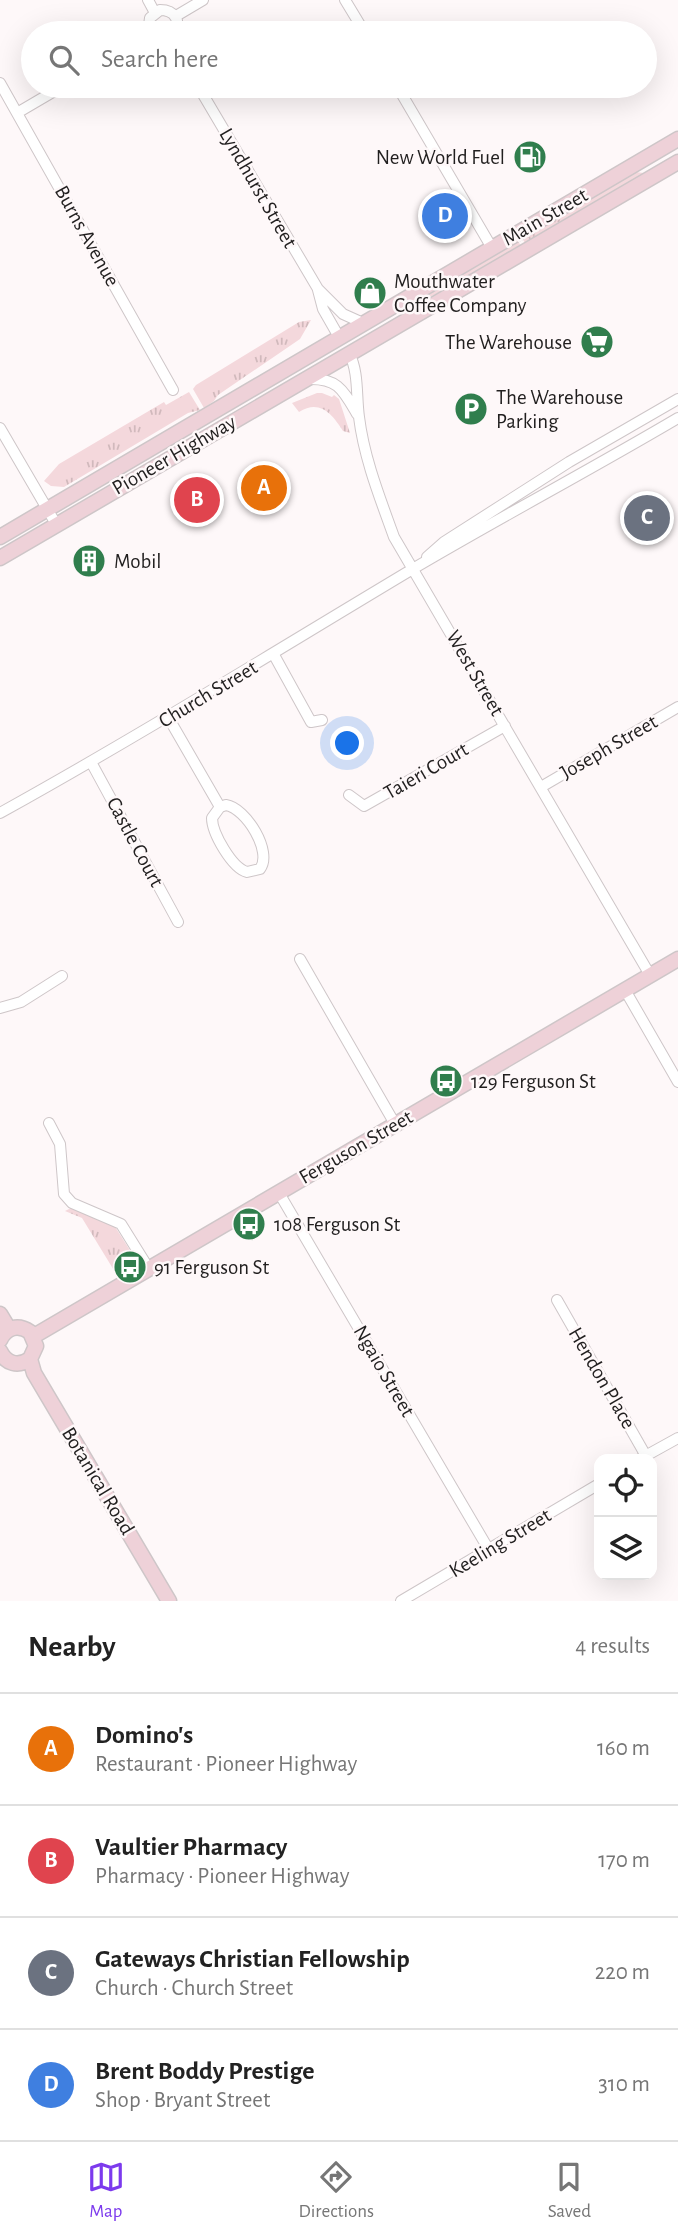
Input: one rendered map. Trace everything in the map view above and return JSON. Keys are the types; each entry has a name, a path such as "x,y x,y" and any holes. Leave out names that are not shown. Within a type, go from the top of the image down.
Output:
{"main road":[{"name":"Main Street","path":"339,337 678,139"},
{"name":"Main Street","path":"349,353 678,162"},
{"path":"339,337 357,339 416,306 444,297"},
{"name":"Pioneer Highway","path":"0,537 339,337"},
{"path":"250,390 274,383 328,354 349,353"},
{"name":"Pioneer Highway","path":"0,558 349,353"},
{"path":"177,433 187,447"},
{"name":"Ferguson Street","path":"34,1336 678,959"},
{"path":"0,1314 2,1346 15,1364 30,1360 36,1351 34,1336 20,1327 2,1346"},
{"name":"Botanical Road","path":"30,1360 41,1384 169,1601"}],"street":[{"path":"148,0 155,13"},
{"path":"176,16 203,0"},
{"path":"345,0 358,21"},
{"path":"150,21 155,13 166,10 176,16 177,21"},
{"name":"Burns Avenue","path":"0,83 173,390"},
{"path":"17,113 43,98"},
{"name":"Lyndhurst Street","path":"205,98 318,289 344,314 363,323"},
{"path":"404,98 492,248"},
{"name":"Lyndhurst Street","path":"318,289 323,309 339,337"},
{"name":"West Street","path":"349,353 355,369 359,417 375,486 394,537 650,975"},
{"path":"303,380 323,380 337,385 343,390 359,417"},
{"name":"Church Street","path":"413,569 454,535 569,462 678,399"},
{"name":"Church Street","path":"0,813 274,655 413,569 678,418"},
{"path":"0,428 56,524"},
{"path":"274,655 311,722 322,720"},
{"name":"Joseph Street","path":"541,787 678,706"},
{"path":"168,717 220,807"},
{"name":"Taieri Court","path":"349,794 364,806 505,726"},
{"name":"Castle Court","path":"91,762 178,922"},
{"path":"231,806 244,815 263,848 265,856 260,869 247,872 235,867 212,823 214,814 220,807 231,806"},
{"path":"300,959 395,1125"},
{"path":"0,1009 21,1002 62,976"},
{"path":"625,990 678,1082"},
{"path":"49,1123 60,1144 64,1194 72,1203 121,1224 149,1269"},
{"name":"Ngaio Street","path":"279,1193 489,1550"},
{"name":"Hendon Place","path":"557,1300 641,1454"},
{"path":"648,1454 678,1437"},
{"name":"Keeling Street","path":"401,1601 594,1487"}],"green space":[{"path":"635,172 644,173 525,243 522,238"},
{"path":"518,241 521,246 451,287 419,302 418,299"},
{"path":"311,320 300,339 218,395 204,408 193,389 196,385 299,322"},
{"path":"189,392 200,410 188,413 64,487 51,486 44,481 59,464 164,402 166,405"},
{"path":"317,393 332,397 334,395 339,399 350,433 343,431 325,410 313,407 299,412 292,403"},
{"path":"73,1207 114,1225 136,1260 115,1272 82,1218 65,1211"}],"place":[{"name":"New World Fuel","path":"530,157"},
{"name":"Brent Boddy Prestige","path":"445,216"},
{"name":"Mouthwater Coffee Company","path":"370,293"},
{"name":"The Warehouse","path":"597,342"},
{"name":"The Warehouse Parking","path":"471,409"},
{"name":"Domino's","path":"264,488"},
{"name":"Vaultier Pharmacy","path":"197,500"},
{"name":"Gateways Christian Fellowship","path":"647,518"},
{"name":"Mobil","path":"89,561"},
{"name":"129 Ferguson St","path":"446,1081"},
{"name":"108 Ferguson St","path":"249,1224"},
{"name":"91 Ferguson St","path":"130,1267"}]}
